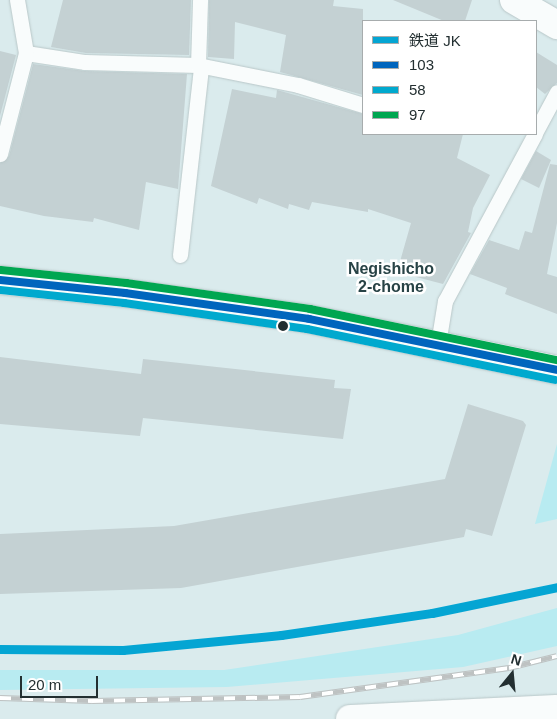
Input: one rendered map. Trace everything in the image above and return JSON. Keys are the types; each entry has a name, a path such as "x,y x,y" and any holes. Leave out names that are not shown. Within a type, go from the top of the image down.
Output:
{"main road":[{"path":"514,0 557,25"},
{"path":"0,280 125,293 309,319 557,370"},
{"path":"350,719 557,709"},
{"path":"490,719 557,716"}],"lane":[{"path":"0,154 26,53 17,0"},
{"path":"180,255 201,69 198,65 200,0"},
{"path":"26,53 85,62 198,65 298,85 362,105"},
{"path":"537,129 557,92"},
{"path":"438,344 445,301 534,135"}],"shaded area":[{"path":"557,444 557,519 535,524"},
{"path":"557,608 557,646 463,667 227,687 0,690 0,670 224,670 458,635"}],"building":[{"path":"63,0 191,0 189,55 86,53 51,47"},
{"path":"209,0 334,0 333,6 363,9 362,95 280,72 286,35 235,22 234,59 208,57"},
{"path":"393,0 472,0 465,20 442,20"},
{"path":"0,51 16,55 0,116"},
{"path":"537,53 557,65 557,83 545,94 537,88"},
{"path":"33,64 85,71 187,74 178,189 146,182 139,230 94,218 93,222 44,216 0,206 0,163 9,156"},
{"path":"232,89 276,98 277,90 362,114 362,135 463,135 457,158 490,175 473,208 468,232 471,233 443,284 397,272 411,223 368,209 368,212 312,202 309,210 289,204 288,209 259,198 257,204 211,186"},
{"path":"536,151 551,160 539,188 521,179"},
{"path":"550,164 557,165 557,223 547,274 557,277 557,314 505,294 507,288 470,274 489,240 519,250 525,231 532,233"},
{"path":"0,357 141,374 143,359 335,380 334,388 351,389 343,439 143,418 140,436 0,424"},
{"path":"468,404 523,421 526,425 492,536 466,529 464,537 181,588 0,594 0,534 174,526 445,479"}],"railway":[{"path":"0,698 92,701 300,697 509,668 557,656"}],"rail line":[{"name":"JK","path":"0,649 123,650 281,635 432,613 557,587"}],"transit line":[{"name":"97","path":"1,270 126,283 310,309 557,360"},
{"name":"103","path":"0,280 125,293 309,319 557,370"},
{"name":"58","path":"0,290 124,303 307,329 555,380"}],"district":[{"name":"Negishicho 2-chome","path":"391,278"}]}
